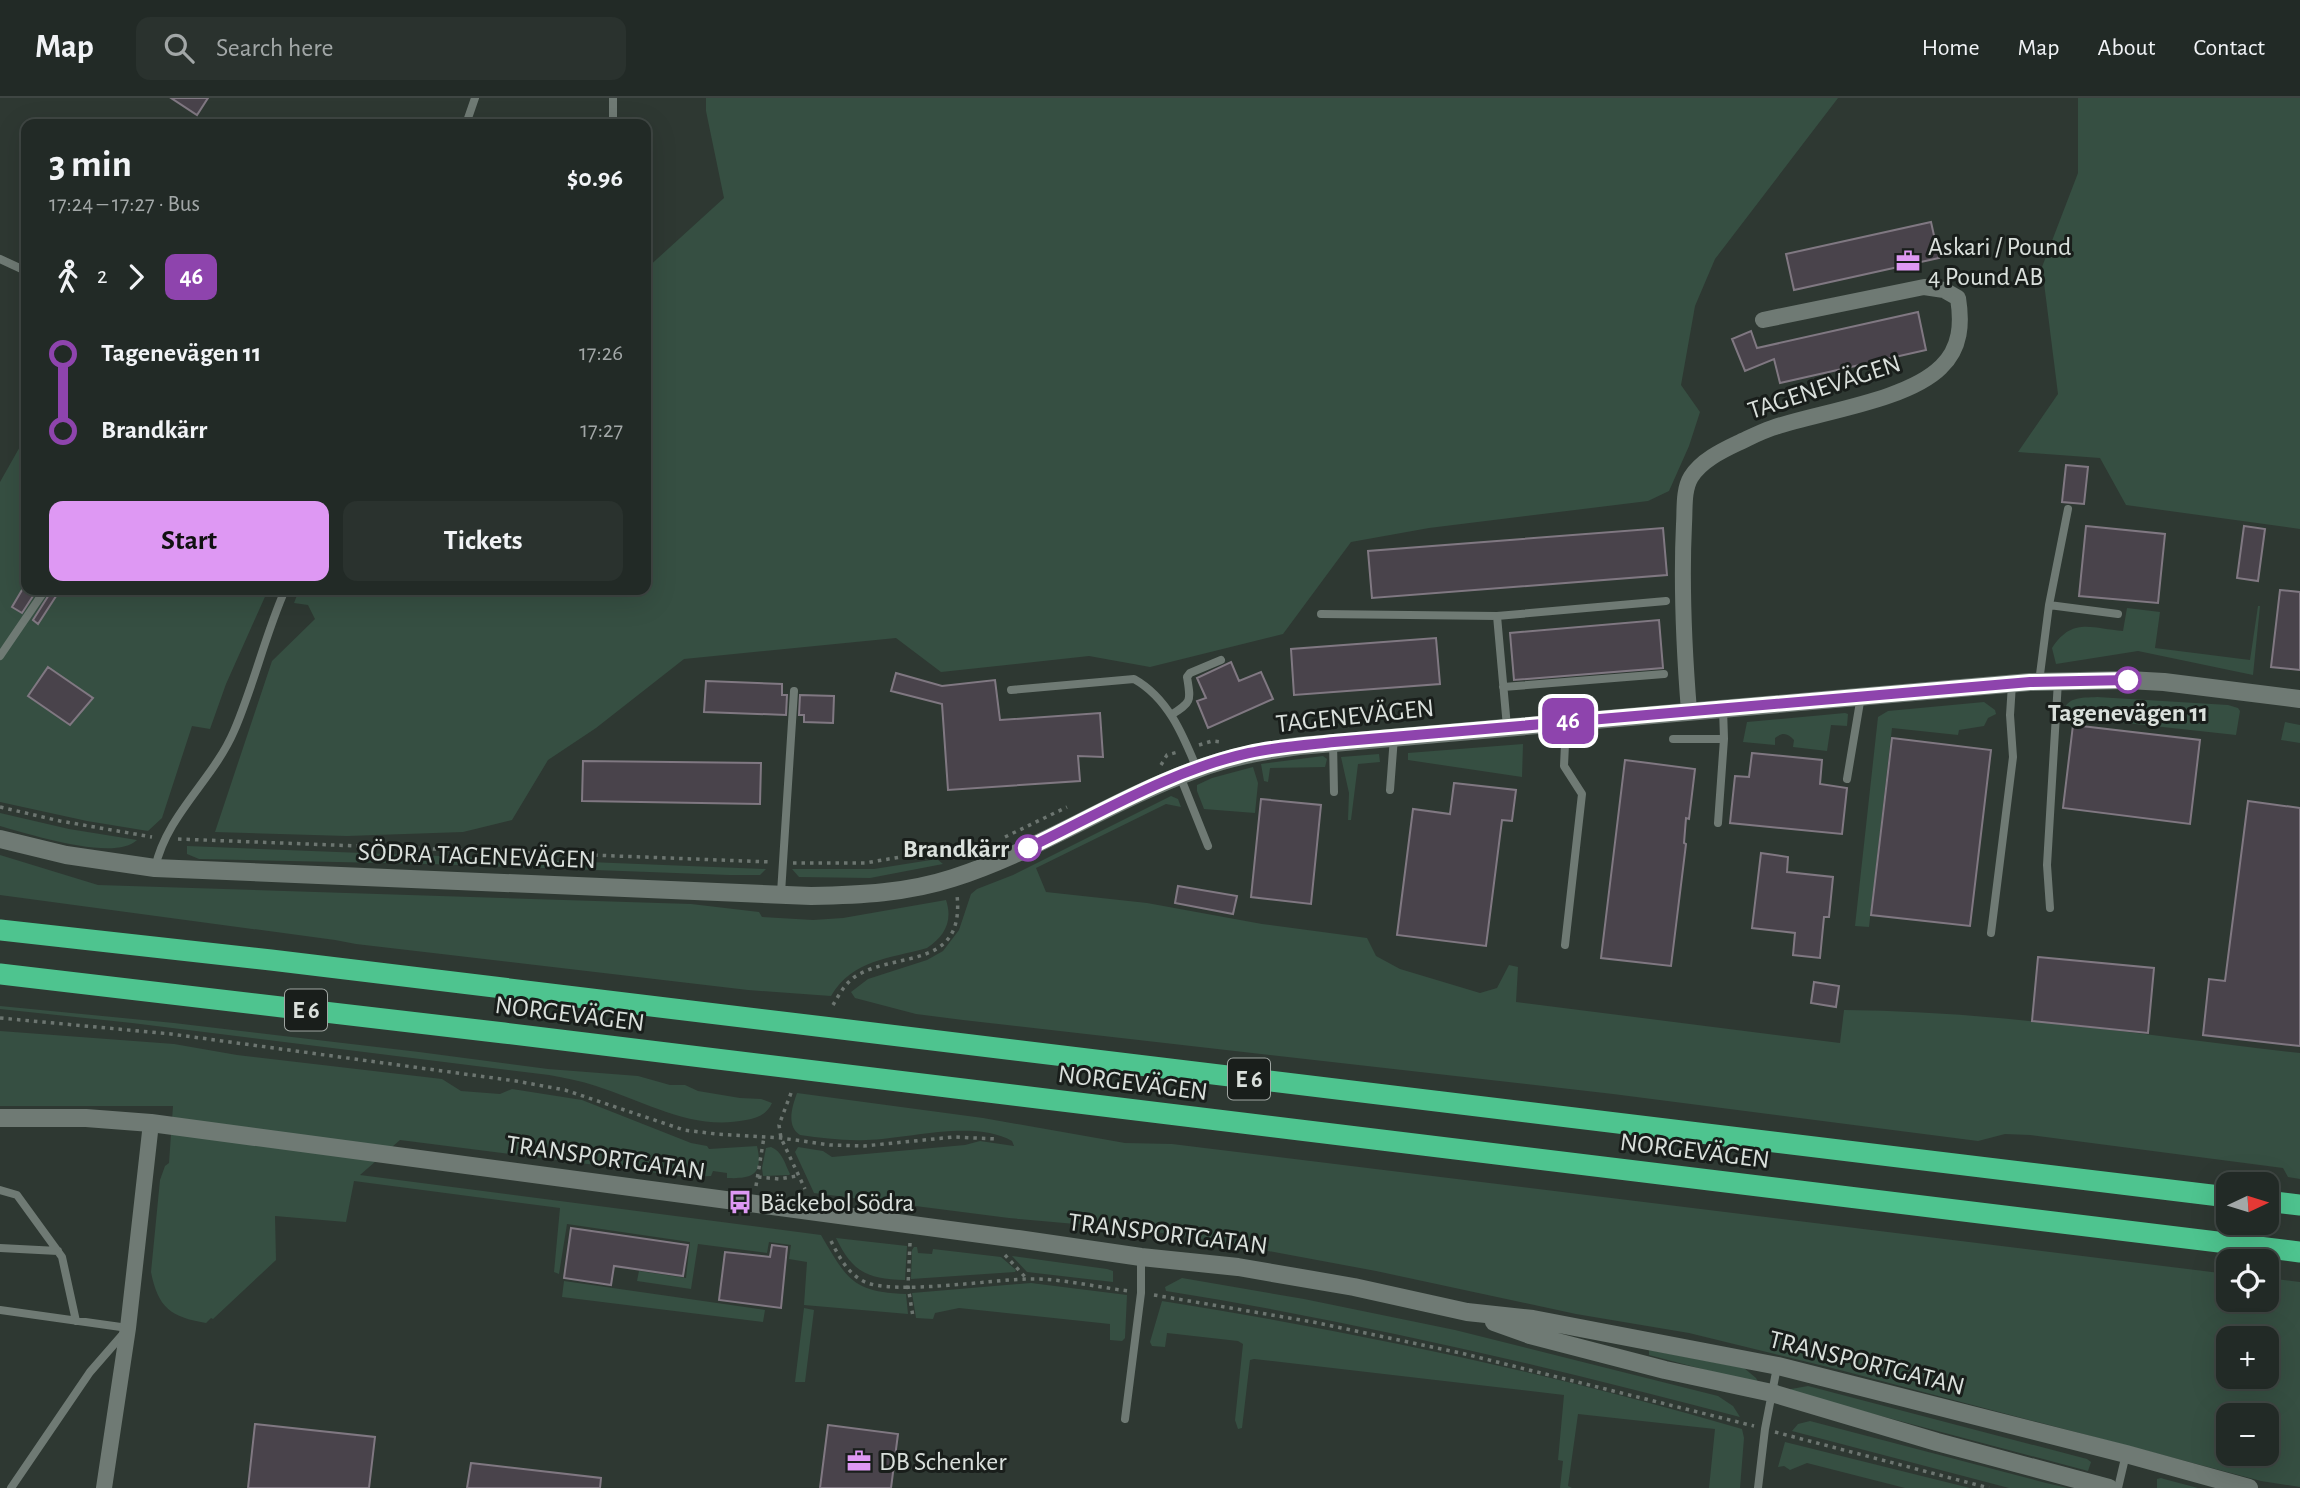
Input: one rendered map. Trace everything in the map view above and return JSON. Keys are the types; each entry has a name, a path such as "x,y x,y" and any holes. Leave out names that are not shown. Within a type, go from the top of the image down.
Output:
{"highway":[{"name":"NORGEVÄGEN","path":"0,930 271,960 2216,1196"},
{"name":"NORGEVÄGEN","path":"0,974 2300,1252"},
{"path":"0,983 108,988"},
{"path":"2279,1203 2300,1205"}],"street":[{"name":"TAGENEVÄGEN","path":"1689,711 1682,569 1686,495 1690,478 1720,451 1771,428 1869,401 1917,384 1941,367 1954,349 1961,314 1958,298 1944,290 1924,286 1763,320"},
{"name":"TAGENEVÄGEN","path":"954,878 1028,848 1188,772 1248,753 1334,742 2058,681 2164,682 2300,699"},
{"name":"SÖDRA TAGENEVÄGEN","path":"0,839 66,855 155,868 850,895 897,892 954,878"},
{"name":"TRANSPORTGATAN","path":"0,1118 86,1118 151,1123 1006,1237 1141,1258 1238,1266 1354,1287 1467,1312 1533,1319 1777,1366 2126,1454 2249,1488"},
{"path":"104,1488 128,1328 151,1123"},
{"name":"TRANSPORTGATAN","path":"1467,1312 1531,1335 1665,1370 1772,1393 1937,1442 2109,1488"}],"lane":[{"path":"468,119 475,98"},
{"path":"613,98 613,119"},
{"path":"0,259 21,269"},
{"path":"2039,682 2049,605 2068,509"},
{"path":"0,656 42,595"},
{"path":"155,868 165,838 197,787 219,760 234,731 283,595"},
{"path":"1321,614 1497,616 1666,601"},
{"path":"2049,605 2118,614"},
{"path":"1497,616 1507,727"},
{"path":"1171,715 1191,698 1187,677 1190,673 1221,660"},
{"path":"1503,687 1664,674"},
{"path":"1011,690 1134,680 1147,686 1171,715 1187,744 1188,772 1208,846"},
{"path":"2050,908 2046,865 2058,681"},
{"path":"1991,933 2013,757 2010,715 2012,684"},
{"path":"781,893 794,691"},
{"path":"1847,779 1861,696"},
{"path":"1718,823 1724,739 1723,708"},
{"path":"1565,945 1582,794 1564,766 1566,722"},
{"path":"1390,790 1394,737"},
{"path":"1673,739 1724,739"},
{"path":"1334,742 1334,792"},
{"path":"0,1190 17,1195 62,1257 76,1321"},
{"path":"0,1248 58,1251"},
{"path":"1125,1419 1141,1293 1141,1258"},
{"path":"0,1310 128,1328"},
{"path":"11,1488 90,1372 128,1328"},
{"path":"1758,1488 1765,1429 1777,1366"},
{"path":"2118,1488 2126,1454"}],"path":[{"path":"0,807 60,821 165,838 784,862 865,863 938,852 945,854 954,878 959,911 946,941 931,953 857,975 843,988 833,1005"},
{"path":"0,1017 171,1034 516,1081 565,1090 684,1130 864,1146 954,1137 998,1139"},
{"path":"791,1093 779,1125 781,1138 805,1189"},
{"path":"757,1186 764,1137"},
{"path":"758,1177 779,1179 798,1176"},
{"path":"831,1241 846,1267 866,1283 885,1287 1027,1279 1141,1293 1313,1322 1465,1354 1989,1488"},
{"path":"910,1242 908,1286 913,1317"},
{"path":"994,1254 1006,1255 1027,1279"}],"green space":[{"path":"706,98 1838,98 1715,259 1695,306 1681,385 1700,412 1689,446 1669,491 1648,501 1429,528 1351,542 1283,634 1150,667 1089,656 941,672 896,638 684,659 596,728 548,760 512,820 463,832 347,836 215,832 272,661 315,619 308,605 294,603 297,595 651,595 651,264 724,198 706,111"},
{"path":"2078,98 2300,98 2300,529 2126,505 2100,458 2018,452 2058,394 2042,267 2078,173"},
{"path":"21,445 21,595 266,595 226,684 210,729 192,726 162,818 148,831 0,802 0,482"},
{"path":"2258,606 2253,675 2138,651 2056,664 2052,648 2059,638 2075,628 2123,631 2127,608 2160,612 2155,648 2250,660"},
{"path":"2097,697 2228,705 2240,711 2236,735 2062,716 2070,701"},
{"path":"1984,702 1995,710 1996,714 1988,718 1984,726 1959,730 1958,735 1892,728 1869,927 1855,926 1878,717 1888,711"},
{"path":"1848,714 1847,726 1831,725 1827,751 1793,747 1794,740 1785,734 1775,738 1775,745 1743,742 1747,722"},
{"path":"2285,722 2300,725 2300,743 2281,740"},
{"path":"1523,744 1522,777 1408,760 1408,753"},
{"path":"1379,754 1380,762 1358,764 1351,820 1348,820 1349,793 1341,757"},
{"path":"1323,756 1327,759 1325,767 1270,768 1268,782 1264,781 1261,764"},
{"path":"1253,767 1258,783 1255,813 1204,809 1197,785"},
{"path":"1171,796 1178,799 1181,807 1166,804 1036,868 1046,892 1147,903 1262,924 1367,938 1376,956 1400,969 1480,993 1497,988 1509,965 1518,967 1516,1002 1840,1043 1844,1010 1901,1011 2129,1032 2300,1053 2300,1179 2288,1177 2283,1168 2030,1135 2005,1134 1978,1141 1613,1094 916,1014 855,998 851,992 868,979 927,960 943,951 959,930 971,894 977,889 1013,875"},
{"path":"0,813 69,829 137,840 126,846 110,848 50,840 0,826"},
{"path":"187,846 766,869 760,875 729,875 199,859 187,854"},
{"path":"0,855 98,885 691,904 759,912 762,917 813,920 843,918 946,900 949,915 943,933 927,948 861,967 850,974 831,996 748,990 356,944 0,895"},
{"path":"937,859 943,864 870,878 799,877 792,869 874,869"},
{"path":"0,1006 174,1023 548,1069 638,1076 670,1085 685,1085 698,1091 761,1099 772,1103 765,1113 754,1118 707,1122 670,1113 590,1084 549,1075 0,1009"},
{"path":"0,1031 174,1044 237,1055 442,1079 461,1091 500,1094 512,1089 582,1100 709,1149 757,1146 759,1164 754,1174 743,1178 727,1178 727,1173 713,1171 711,1176 689,1177 400,1140 360,1175 821,1235 853,1280 874,1290 906,1294 908,1314 804,1305 807,1262 789,1259 791,1245 769,1242 767,1253 698,1244 691,1289 637,1281 639,1271 686,1278 690,1242 567,1224 559,1274 554,1272 560,1208 354,1181 346,1222 275,1216 276,1260 213,1319 206,1323 184,1318 168,1309 162,1302 151,1272 160,1180 165,1166 169,1163 173,1106 0,1106"},
{"path":"797,1093 983,1118 1125,1143 1172,1144 2216,1273 2216,1312 2279,1312 2279,1280 2300,1282 2300,1487 2261,1481 1689,1333 1576,1314 1376,1271 1143,1230 1009,1218 814,1193 795,1152 798,1147 823,1151 832,1157 965,1145 980,1141 1014,1146 1012,1141 979,1131 858,1140 800,1135 793,1127 792,1110"},
{"path":"771,1147 781,1155 789,1175 763,1176 766,1148"},
{"path":"836,1238 907,1246 905,1280 881,1278 863,1272 849,1259"},
{"path":"914,1247 917,1247 918,1253 932,1254 933,1249 1001,1257 1016,1270 911,1279"},
{"path":"1012,1256 1107,1269 1113,1271 1113,1282 1027,1272"},
{"path":"1182,1278 1304,1299 1455,1330 1718,1396 1733,1406 1740,1417 1455,1347 1239,1303 1166,1291 1165,1287"},
{"path":"564,1281 765,1310 763,1322 562,1297"},
{"path":"1031,1283 1127,1295 1125,1338 1122,1341 1110,1340 1110,1324 959,1308 935,1313 933,1319 916,1318 912,1293"},
{"path":"1162,1301 1308,1326 1454,1356 1599,1390 1742,1429 1744,1438 1740,1488 1709,1488 1715,1429 1578,1414 1568,1486 1572,1488 1560,1488 1563,1461 1558,1460 1564,1395 1254,1359 1250,1360 1242,1428 1238,1429 1235,1420 1243,1344 1238,1341 1167,1333 1165,1347 1152,1346 1150,1342"},
{"path":"804,1308 814,1310 805,1382 795,1382"},
{"path":"1649,1350 1744,1368 1759,1384 1649,1355"},
{"path":"1808,1386 2091,1462 2088,1471 1791,1392 1791,1389"},
{"path":"1810,1421 2068,1488 2009,1488 1792,1431 1798,1424"},
{"path":"1785,1442 1970,1488 1905,1488 1807,1463 1790,1470 1784,1466 1778,1467"},
{"path":"2157,1479 2198,1488 2157,1488"}],"building":[{"path":"171,98 208,98 197,115"},
{"path":"1931,222 1939,258 1794,290 1786,254"},
{"path":"1918,312 1926,350 1780,383 1774,359 1745,371 1732,339 1751,331 1757,348"},
{"path":"2066,465 2088,467 2084,504 2062,502"},
{"path":"2086,526 2165,534 2158,603 2079,596"},
{"path":"2244,526 2265,529 2258,581 2237,578"},
{"path":"1663,528 1667,575 1372,598 1368,551"},
{"path":"2280,590 2300,592 2300,670 2271,667"},
{"path":"21,592 21,595 34,595 22,613 12,607"},
{"path":"49,595 57,595 38,624 33,620"},
{"path":"1659,620 1663,668 1514,680 1510,633"},
{"path":"1436,638 1440,684 1294,695 1291,649"},
{"path":"1231,662 1239,681 1261,672 1273,699 1208,728 1197,701 1206,698 1197,678"},
{"path":"48,667 93,698 70,725 28,696"},
{"path":"896,673 942,686 995,680 1000,720 1100,713 1103,757 1078,756 1080,781 948,790 942,704 891,691"},
{"path":"706,681 782,684 782,695 787,695 786,715 704,712"},
{"path":"800,695 834,696 833,723 804,722 804,715 799,715"},
{"path":"2073,725 2200,740 2190,824 2063,808"},
{"path":"1892,738 1991,750 1970,926 1871,915"},
{"path":"1752,753 1822,760 1820,784 1847,788 1842,834 1730,823 1735,776 1749,777"},
{"path":"1625,760 1695,769 1689,819 1686,818 1686,844 1671,966 1601,958"},
{"path":"583,761 761,763 760,804 582,801"},
{"path":"1454,783 1516,790 1512,821 1502,820 1486,946 1397,935 1413,809 1450,814"},
{"path":"1261,799 1321,805 1311,904 1251,897"},
{"path":"2248,801 2300,808 2300,1046 2203,1035 2209,979 2225,981"},
{"path":"1761,853 1788,857 1787,872 1833,877 1829,917 1824,917 1820,958 1793,955 1795,933 1752,928"},
{"path":"1178,886 1237,896 1233,914 1175,903"},
{"path":"2038,957 2154,968 2148,1033 2032,1021"},
{"path":"1814,982 1839,986 1836,1007 1811,1003"},
{"path":"571,1228 688,1245 683,1276 614,1266 611,1285 564,1278"},
{"path":"772,1245 787,1247 781,1308 719,1300 725,1252 770,1257"},
{"path":"255,1424 375,1437 369,1488 248,1488"},
{"name":"DB Schenker","path":"828,1425 898,1434 891,1488 820,1488"},
{"path":"471,1463 601,1478 600,1488 467,1488"}],"bus line":[{"name":"46","path":"1028,848 1155,786 1197,769 1248,753 1273,749 2030,682 2128,680"}],"place":[{"name":"Askari / Pound 4 Pound AB","path":"1908,261"},
{"name":"Tagenevägen 11","path":"2128,680"},
{"name":"Brandkärr","path":"1028,848"},
{"name":"Bäckebol Södra","path":"740,1202"},
{"name":"DB Schenker","path":"859,1461"}]}
